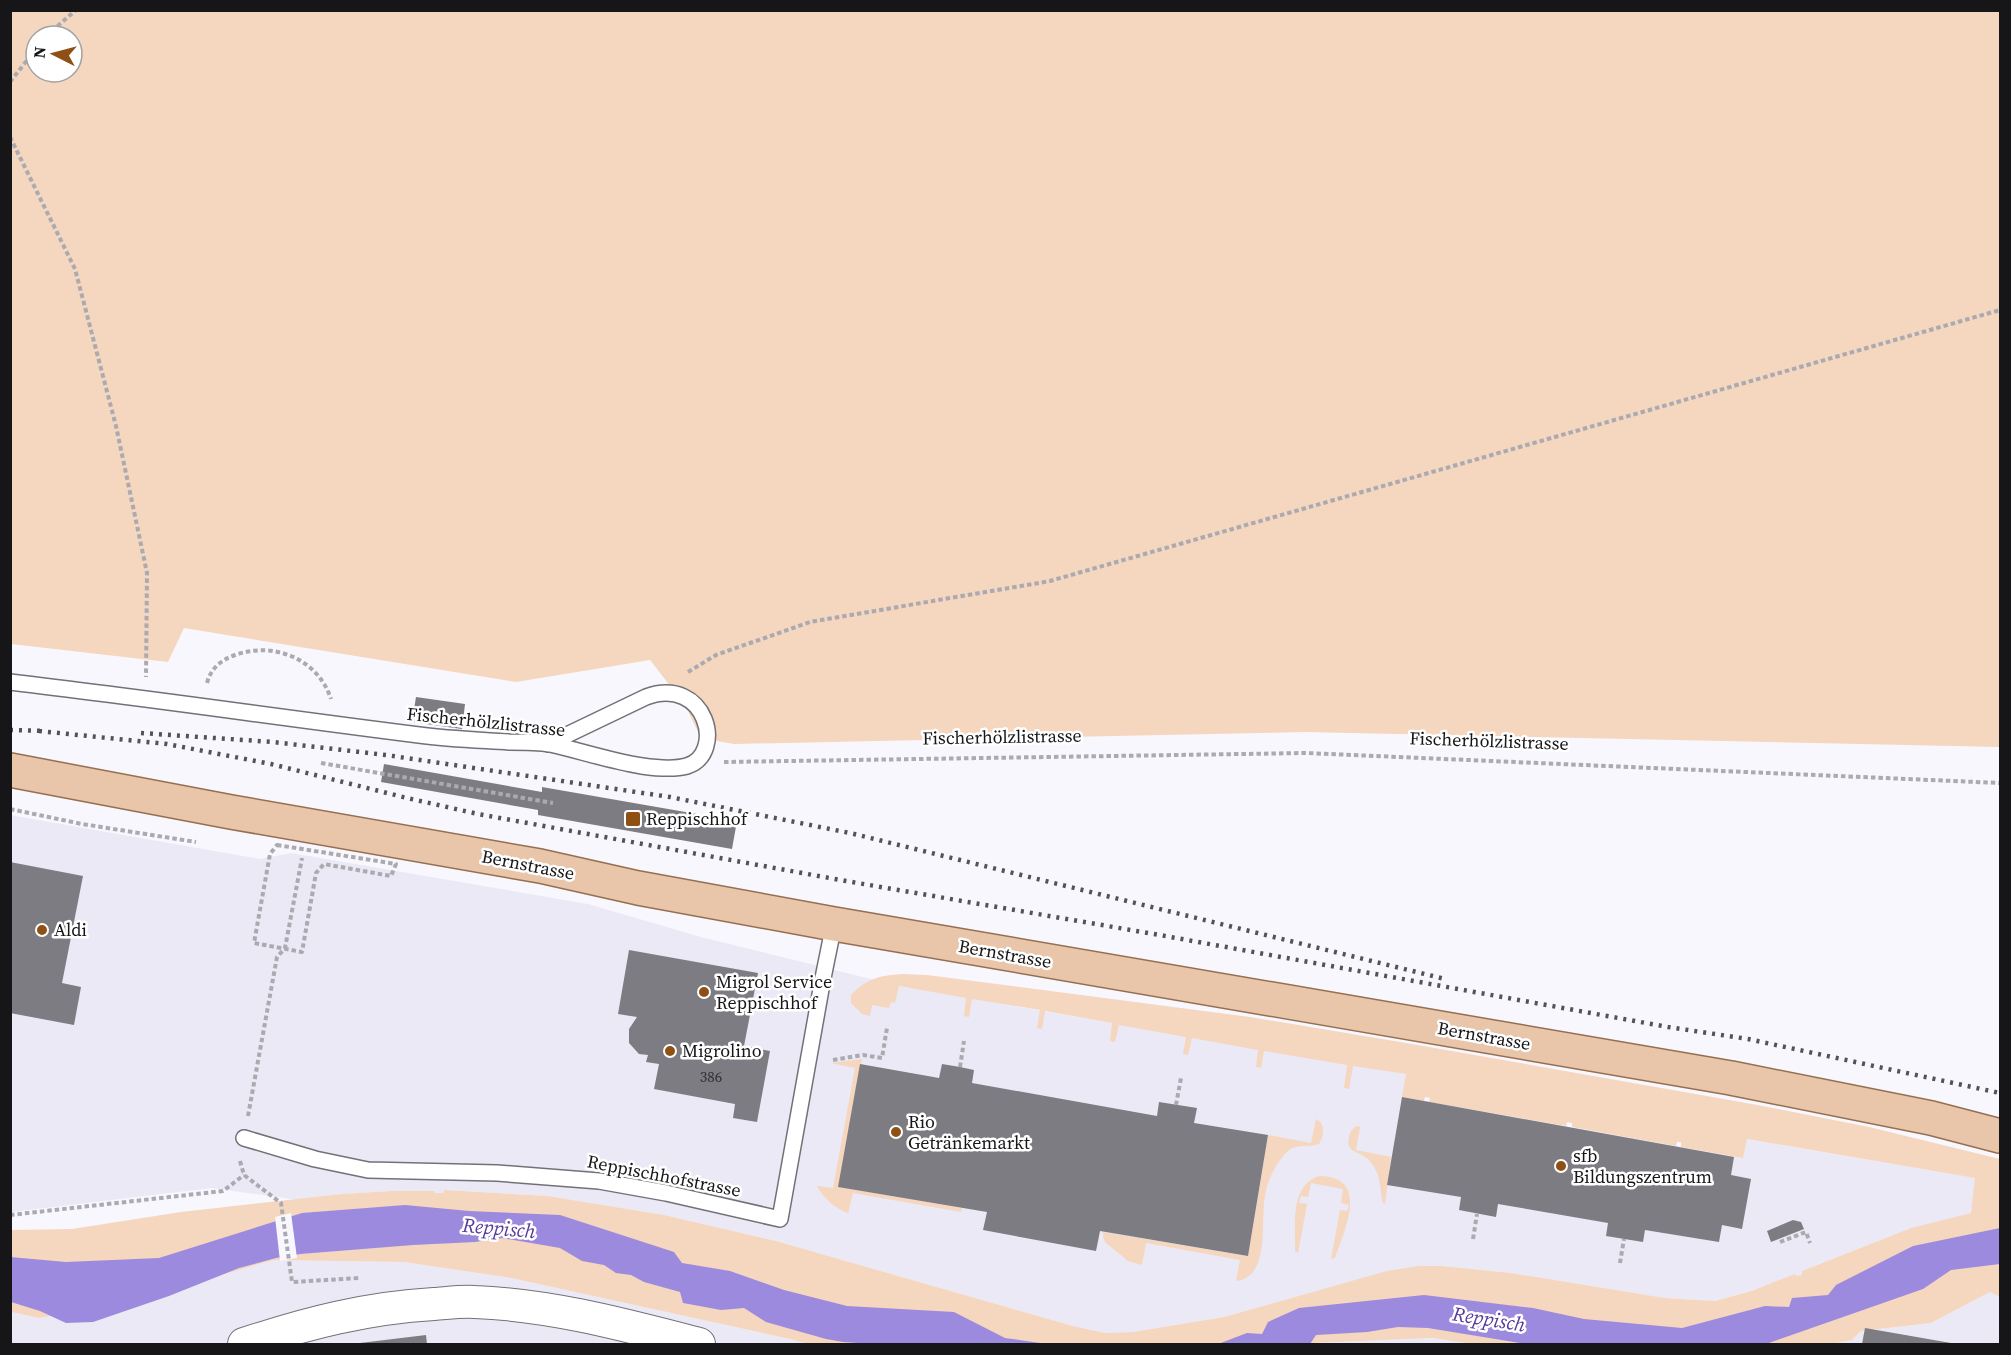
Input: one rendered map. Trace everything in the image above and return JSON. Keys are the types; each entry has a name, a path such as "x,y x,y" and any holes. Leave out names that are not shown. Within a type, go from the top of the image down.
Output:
{"main road":[{"name":"Bernstrasse","path":"10,770 231,812 540,866 638,888 834,924 1731,1078 1931,1118 2001,1136"}],"street":[{"path":"244,1344 302,1325 375,1309 473,1302 542,1308 609,1321 699,1344"}],"lane":[{"name":"Fischerhölzlistrasse","path":"10,682 436,737 548,744 610,761 648,767 677,768 688,766 696,761"},
{"path":"548,744 646,697 671,692 682,695 696,706 706,726 707,745 696,761"},
{"name":"Reppischhofstrasse","path":"244,1138 315,1159 368,1170 497,1173 599,1181 666,1193 780,1219 834,924"}],"path":[{"path":"60,24 76,10"},
{"path":"10,82 24,64"},
{"path":"10,137 75,269 116,426 147,573 146,698"},
{"path":"671,692 691,669 703,661 810,622 1050,581 2001,310"},
{"path":"203,708 208,678 216,666 238,654 259,650 285,653 301,660 316,672 325,684 331,704"},
{"name":"Fischerhölzlistrasse","path":"696,761 1306,753 2001,783"},
{"path":"321,763 553,804"},
{"path":"10,809 82,824 200,843"},
{"path":"259,852 270,854 254,943 302,952 316,873 324,864 391,876 396,864"},
{"path":"291,1274 281,1203 244,1175 240,1161 277,957 285,948 302,855"},
{"path":"810,1056 832,1060 863,1055 882,1058 887,1028"},
{"path":"960,1067 964,1041"},
{"path":"1176,1105 1181,1078"},
{"path":"10,1215 223,1191 244,1175"},
{"path":"1473,1239 1477,1214"},
{"path":"1780,1242 1806,1232 1810,1243"},
{"path":"1620,1263 1624,1239"},
{"path":"292,1282 293,1292"}],"shaded area":[{"path":"11,11 2000,11 2000,747 1305,732 734,744 701,738 685,705 650,660 516,682 184,628 168,662 11,644"},
{"path":"10,815 260,859 291,853 588,904 701,937 899,986 1406,1074 1403,1097 1743,1158 1746,1139 1976,1178 1971,1213 1911,1228 1802,1271 1803,1275 1715,1301 1665,1298 1511,1273 1442,1266 1316,1291 1224,1317 1133,1332 1105,1333 1073,1326 776,1241 664,1215 548,1196 444,1190 443,1193 391,1191 342,1194 298,1200 212,1188 11,1212"},
{"path":"902,974 927,975 1250,1017 1412,1044 1752,1104 1869,1127 2000,1159 2000,1297 1990,1292 1931,1323 1861,1331 1852,1340 1830,1344 1473,1344 1433,1338 1312,1344 808,1344 511,1278 404,1262 273,1260 126,1303 39,1318 11,1312 11,1230 72,1229 181,1212 342,1194 391,1191 443,1193 444,1190 548,1196 664,1215 776,1241 1073,1326 1105,1333 1133,1332 1224,1317 1387,1271 1419,1266 1511,1273 1665,1298 1715,1301 1754,1290 1795,1274 1796,1276 1802,1275 1802,1271 1911,1228 1971,1213 1975,1178 1747,1139 1743,1158 1681,1147 1681,1142 1677,1142 1676,1146 1572,1127 1572,1123 1567,1122 1566,1126 1429,1102 1430,1098 1425,1097 1424,1101 1402,1097 1406,1074 1353,1066 1349,1089 1344,1088 1347,1065 1264,1051 1261,1068 1256,1067 1258,1050 1192,1038 1188,1055 1183,1054 1186,1037 1119,1025 1115,1042 1110,1041 1112,1023 1045,1011 1042,1029 1037,1028 1040,1010 972,999 969,1017 964,1016 966,998 899,986 895,1003 891,1002 889,1008 872,1005 870,1016 862,1014 851,1003 851,995 868,981"},
{"path":"862,1059 839,1187 962,1208 961,1212 853,1193 848,1213 830,1202 820,1191 817,1186 833,1188 855,1068 831,1063"},
{"path":"1316,1119 1323,1130 1319,1144 1296,1147 1288,1151 1270,1178 1265,1196 1262,1247 1255,1270 1247,1277 1236,1281 1240,1260 1146,1243 1142,1265 1128,1261 1105,1242 1103,1232 1248,1256 1268,1135 1311,1143"},
{"path":"1357,1126 1360,1127 1356,1150 1391,1157 1385,1204 1379,1178 1373,1166 1368,1159 1349,1146 1350,1133"},
{"path":"1319,1176 1335,1178 1345,1185 1349,1195 1350,1207 1348,1220 1335,1258 1331,1259 1340,1210 1347,1211 1349,1205 1341,1203 1343,1189 1311,1183 1308,1197 1301,1196 1299,1203 1307,1204 1298,1253 1295,1251 1295,1218 1298,1197 1309,1181"},
{"path":"273,1260 404,1262 511,1278 808,1344 11,1344 10,1312 39,1318 126,1303"},
{"path":"1990,1292 2000,1297 2000,1344 1830,1344 1852,1340 1861,1331 1931,1323"},
{"path":"1433,1338 1473,1344 1312,1344 1312,1343"}],"water":[{"name":"Reppisch","path":"405,1205 469,1211 560,1215 674,1252 682,1263 730,1271 784,1290 847,1306 954,1312 1005,1338 1047,1344 872,1344 826,1339 766,1322 744,1308 721,1310 683,1303 680,1292 644,1282 631,1275 616,1273 604,1265 582,1261 560,1248 502,1238 475,1242 300,1254 276,1258 239,1268 169,1296 93,1322 66,1323 40,1311 11,1302 10,1257 66,1262 159,1258 302,1213"},
{"name":"Reppisch","path":"2000,1228 2000,1264 1951,1270 1923,1289 1766,1344 1526,1344 1428,1328 1398,1327 1367,1332 1316,1335 1310,1344 1218,1344 1247,1333 1262,1334 1268,1322 1299,1308 1424,1295 1533,1308 1584,1319 1682,1328 1765,1306 1789,1307 1792,1298 1828,1295 1836,1285 1913,1246"}],"pier":[{"path":"291,1213 297,1258 280,1261 275,1217"}],"building":[{"path":"416,697 465,704 462,729 412,722"},
{"path":"384,764 542,792 542,787 737,821 732,849 538,815 538,810 381,782"},
{"name":"Aldi","path":"10,862 83,876 62,983 81,987 74,1025 10,1013"},
{"path":"629,950 758,973 744,1046 770,1051 757,1122 733,1118 735,1104 654,1089 659,1064 646,1062 648,1055 639,1054 629,1043 629,1029 637,1017 618,1014"},
{"path":"860,1064 939,1078 942,1064 960,1067 974,1070 972,1083 1157,1116 1159,1102 1197,1108 1194,1123 1268,1135 1248,1256 1100,1231 1096,1251 983,1230 987,1212 838,1187"},
{"name":"sfb Bildungszentrum","path":"1402,1097 1734,1157 1731,1175 1751,1179 1742,1229 1722,1225 1719,1242 1645,1230 1643,1242 1606,1236 1608,1223 1498,1204 1496,1217 1459,1210 1461,1197 1387,1185"},
{"path":"1793,1220 1801,1222 1804,1229 1771,1242 1767,1231"},
{"path":"1865,1328 1951,1343 1951,1344 1862,1344"},
{"path":"426,1335 427,1344 360,1344 360,1343"}],"railway":[{"path":"10,730 45,731"},
{"path":"39,731 167,744 271,764 478,814 1668,1027 1748,1039 2000,1093"},
{"path":"141,733 273,742 386,755 670,797 850,833 1445,979"}],"place":[{"name":"Reppischhof","path":"633,819"},
{"name":"Aldi","path":"42,930"},
{"name":"Migrol Service Reppischhof","path":"704,992"},
{"name":"Migrolino","path":"670,1051"},
{"name":"Rio Getränkemarkt","path":"896,1132"},
{"name":"sfb Bildungszentrum","path":"1561,1166"}]}
